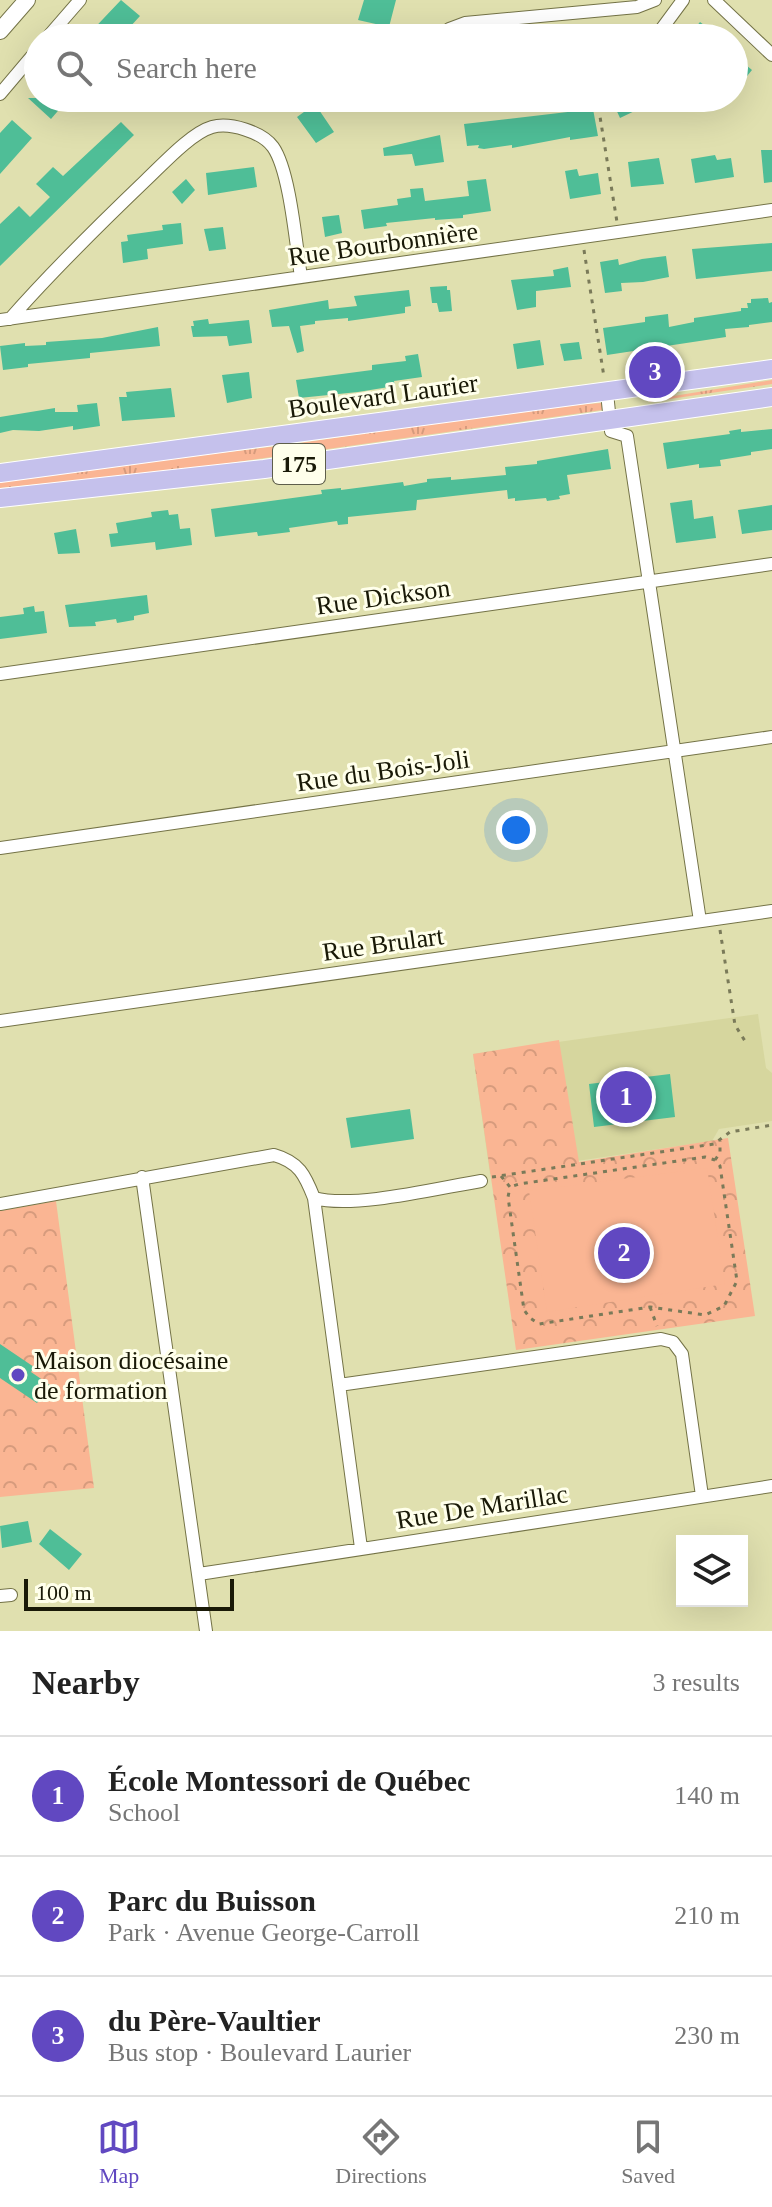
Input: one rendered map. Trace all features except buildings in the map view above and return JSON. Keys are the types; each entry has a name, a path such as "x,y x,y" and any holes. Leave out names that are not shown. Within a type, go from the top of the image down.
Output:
{"main road":[{"path":"0,31 27,0"},
{"name":"Boulevard Laurier","path":"0,473 772,369"},
{"name":"175","path":"0,498 264,469 772,397"}],"street":[{"path":"59,24 80,0"},
{"path":"462,24 637,7 655,0"},
{"path":"665,24 683,0"},
{"path":"714,0 739,24"},
{"path":"0,23 0,31"},
{"path":"748,32 772,55"},
{"path":"0,94 24,66"},
{"path":"5,319 58,263 172,155 211,127 231,126 253,133 272,144 283,171 301,277"},
{"name":"Rue Bourbonnière","path":"5,319 107,307 772,210"},
{"path":"607,393 611,431 627,436 700,921"},
{"name":"Rue Dickson","path":"0,674 772,564"},
{"name":"Rue du Bois-Joli","path":"0,848 772,737"},
{"name":"Rue Brulart","path":"0,1021 772,911"},
{"path":"0,1204 274,1155 289,1159 303,1170 314,1198 361,1548"},
{"path":"142,1177 206,1631"},
{"path":"314,1198 330,1203 481,1181"},
{"path":"339,1385 661,1339 673,1342 682,1354 702,1496"},
{"name":"Rue De Marillac","path":"199,1574 772,1486"}],"path":[{"path":"599,112 618,233"},
{"path":"582,239 607,393"},
{"path":"718,919 735,1025 745,1041"},
{"path":"481,1181 714,1144 730,1132 772,1125"},
{"path":"715,1160 720,1153 720,1139"},
{"path":"705,1157 715,1160 720,1166 737,1281 732,1295 724,1306 705,1315 650,1307 539,1324 524,1310 508,1197 510,1187 705,1157"},
{"path":"501,1176 510,1187"},
{"path":"650,1307 661,1339"}],"shaded area":[{"path":"758,1014 766,1068 772,1073 772,1121 719,1129 712,1141 490,1174 473,1054"}],"green space":[{"path":"772,380 772,384 649,402 649,400"},
{"path":"601,403 602,410 181,470 0,488 0,478 279,446 548,407"},
{"path":"559,1040 579,1162 728,1138 755,1316 516,1350 473,1054"},
{"path":"707,1168 725,1284 547,1312 529,1191"},
{"path":"56,1201 94,1488 0,1497 0,1211"}],"place":[{"name":"du Père-Vaultier","path":"655,372"},
{"name":"École Montessori de Québec","path":"626,1097"},
{"name":"Parc du Buisson","path":"624,1253"},
{"name":"Maison diocésaine de formation","path":"18,1375"}]}
